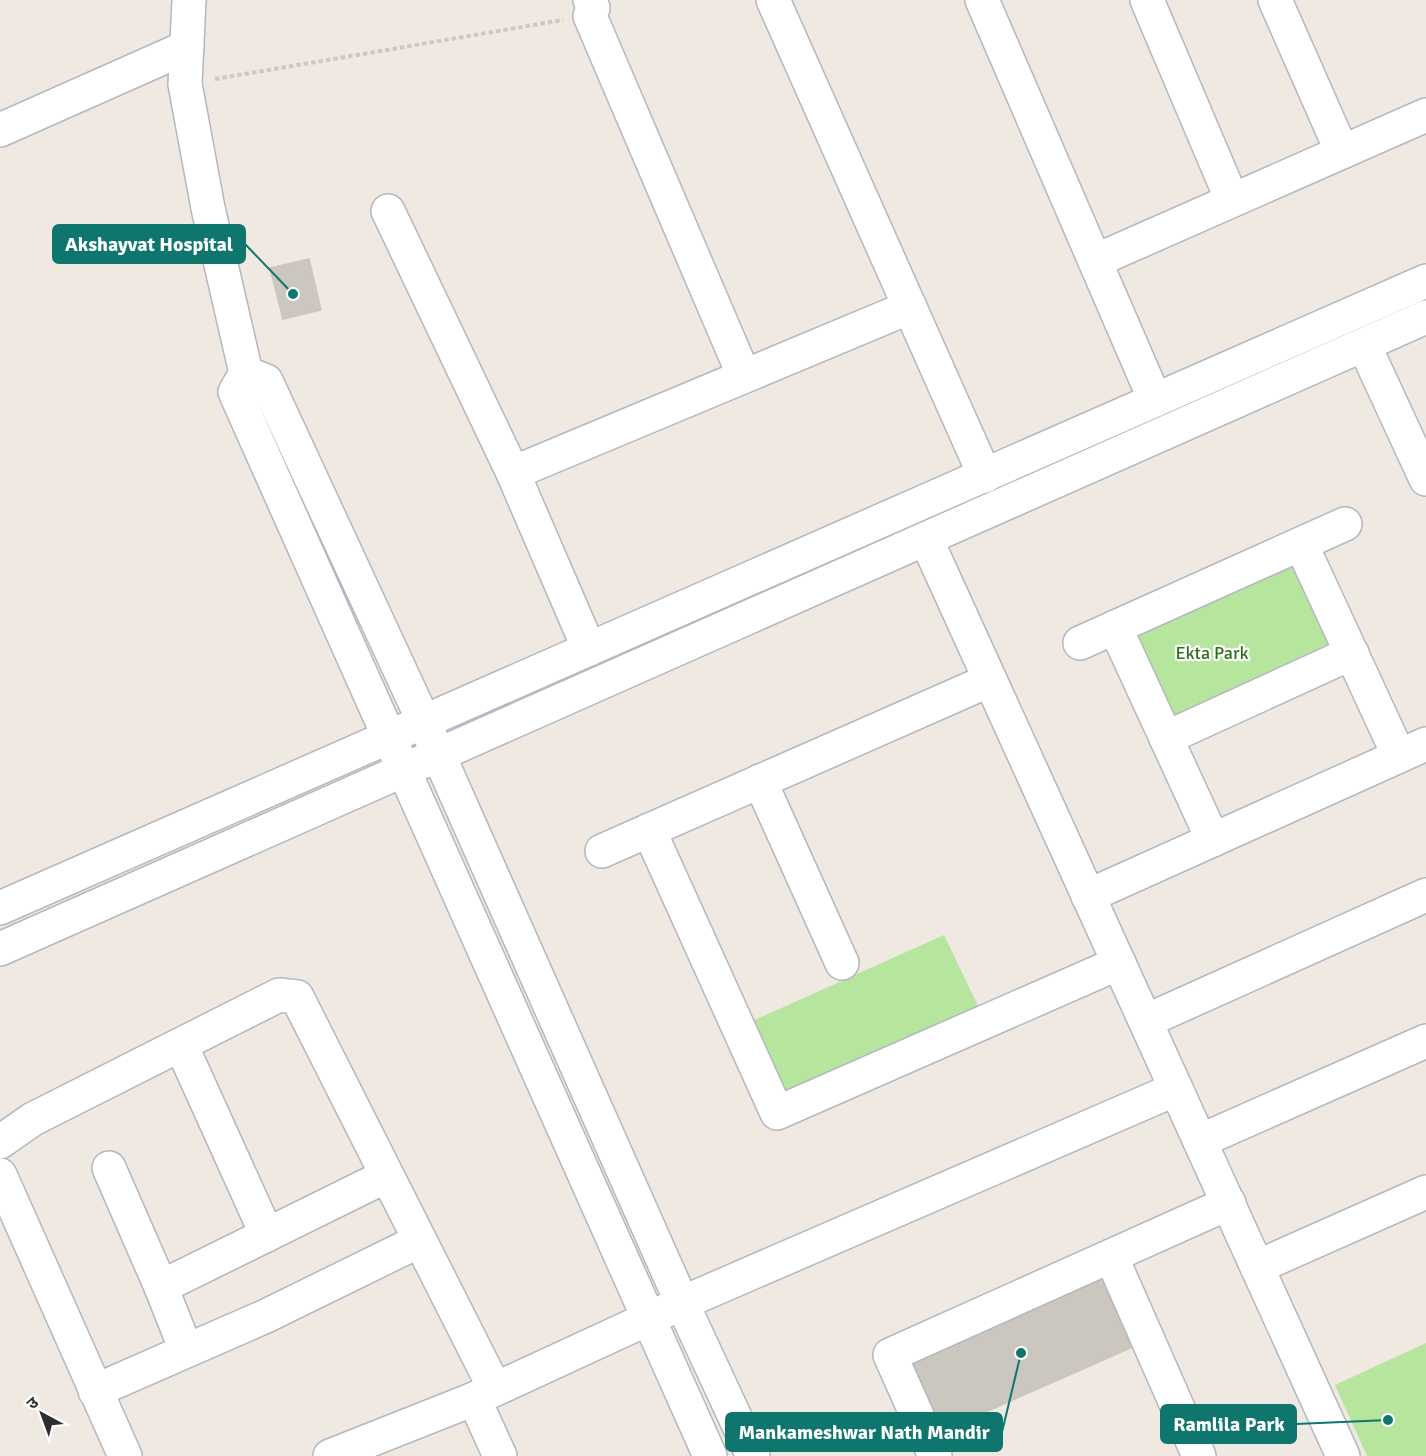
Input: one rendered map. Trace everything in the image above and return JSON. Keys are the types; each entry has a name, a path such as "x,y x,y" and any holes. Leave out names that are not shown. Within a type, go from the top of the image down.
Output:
{"street":[{"path":"189,0 185,84 208,208 246,373 235,392 710,1456"},
{"path":"773,0 984,476"},
{"path":"982,0 1155,400"},
{"path":"1147,0 1232,201"},
{"path":"1275,0 1342,152"},
{"path":"590,8 744,376"},
{"path":"0,130 187,47"},
{"path":"1095,261 1426,115"},
{"path":"388,211 513,473 589,649"},
{"path":"0,908 1426,281"},
{"path":"513,473 910,307"},
{"path":"0,949 1426,317"},
{"path":"1364,345 1426,479"},
{"path":"246,373 266,381 424,722 682,1303 753,1456"},
{"path":"1080,643 1345,524"},
{"path":"926,539 1344,1456"},
{"path":"1088,896 1412,750 1352,653 1301,544"},
{"path":"1115,627 1213,840"},
{"path":"1166,738 1352,653"},
{"path":"602,851 990,680"},
{"path":"760,781 842,963"},
{"path":"649,830 777,1113 1119,963"},
{"path":"1146,1021 1426,895"},
{"path":"0,1142 33,1119 279,995 297,997 419,1241 484,1394 500,1456"},
{"path":"1200,1141 1426,1041"},
{"path":"181,1045 267,1234"},
{"path":"330,1456 484,1394 682,1303 1176,1089"},
{"path":"109,1168 186,1350"},
{"path":"0,1175 125,1456"},
{"path":"161,1287 386,1176"},
{"path":"1257,1267 1426,1192"},
{"path":"935,1456 890,1355 1228,1203"},
{"path":"95,1391 266,1316 419,1241"},
{"path":"1111,1256 1199,1456"}],"path":[{"path":"185,84 590,8"}],"green space":[{"name":"Ekta Park","path":"1298,557 1340,653 1174,728 1131,632"},
{"path":"944,935 979,1008 781,1095 748,1023"},
{"path":"1426,1343 1426,1456 1367,1456 1335,1385"}],"building":[{"path":"309,259 321,310 283,319 270,268"},
{"path":"1103,1271 1137,1345 938,1433 905,1360"}],"place":[{"name":"Akshayvat Hospital","path":"293,294"},
{"name":"Mankameshwar Nath Mandir","path":"1021,1353"},
{"name":"Ramlila Park","path":"1388,1420"}]}
